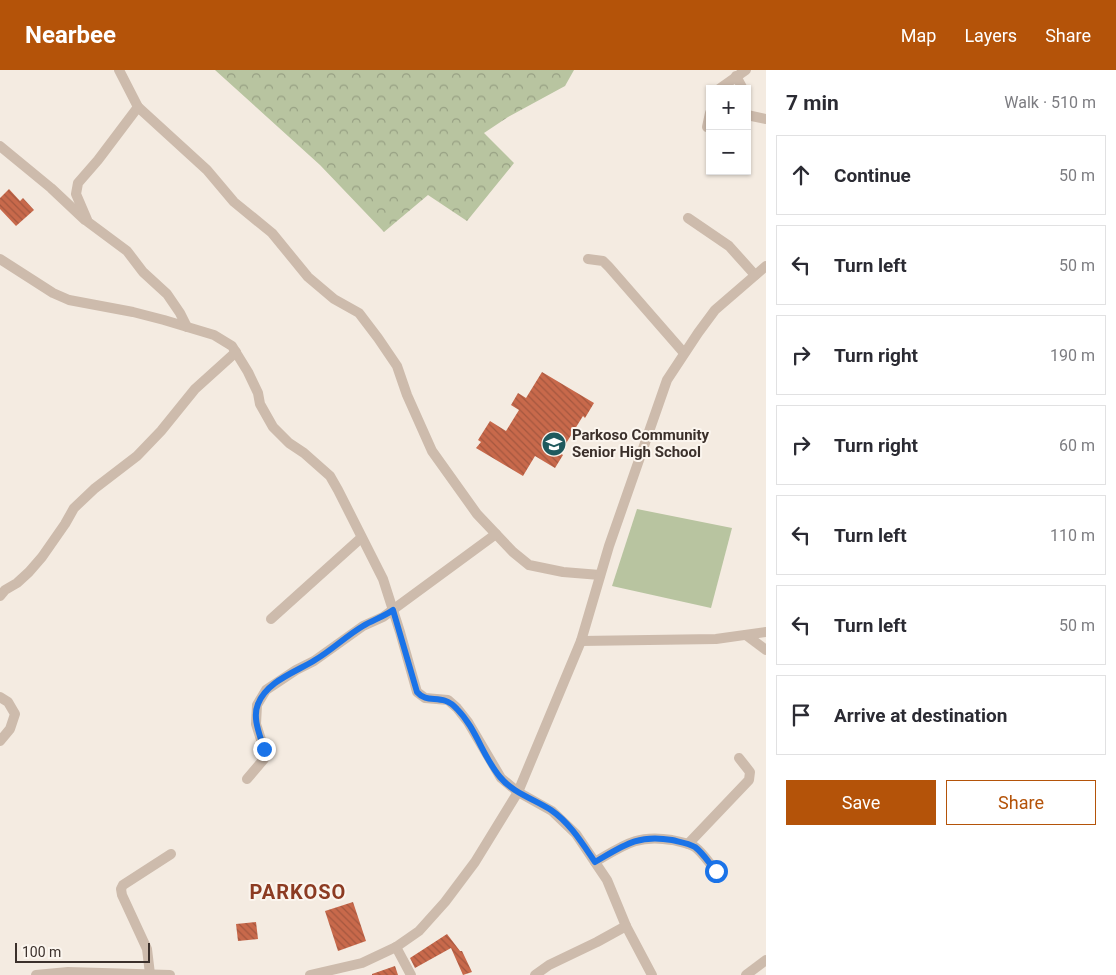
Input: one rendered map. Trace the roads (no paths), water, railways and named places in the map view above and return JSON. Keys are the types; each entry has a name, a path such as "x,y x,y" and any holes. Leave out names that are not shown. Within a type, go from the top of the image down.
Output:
{"street":[{"path":"119,70 138,107 207,170 234,202 272,234 308,276 334,299 359,314 397,366 406,395 432,451 477,514 513,552 529,565 563,572 600,575"},
{"path":"724,85 746,70"},
{"path":"736,76 741,85"},
{"path":"88,222 76,194 78,183 138,107"},
{"path":"751,115 766,118"},
{"path":"0,146 51,188 88,222 127,251 143,272 167,294 187,327"},
{"path":"688,218 729,246 755,275"},
{"path":"588,258 599,260 609,267 684,353"},
{"path":"0,259 53,293 69,300 133,312 214,334 232,346 248,372 258,393 260,404 273,427 289,444 330,476 352,516 361,538 374,560 393,610 417,692 425,698 448,700 468,722 499,776 518,792 552,811 568,826 595,862 610,888 626,926 652,975"},
{"path":"310,975 362,963 396,947 419,931 445,902 475,862 518,792 581,641 600,575 668,380 684,353 715,310 766,266"},
{"path":"0,596 29,572 42,557 74,508 94,489 137,456 195,389 236,352"},
{"path":"247,779 264,759 264,749 256,724 257,705 266,690 296,670 314,661 363,626 383,617 496,534"},
{"path":"270,619 361,538"},
{"path":"581,641 716,639 766,632"},
{"path":"746,635 766,650"},
{"path":"0,697 8,702 15,714 10,729 0,741"},
{"path":"688,844 749,780 750,772 738,758"},
{"path":"595,862 638,839 663,839 688,844 697,849 716,871"},
{"path":"150,974 147,949 121,889 124,885 171,854"},
{"path":"535,975 549,965 626,926"},
{"path":"396,947 410,975"},
{"path":"746,975 766,960"},
{"path":"36,975 68,972 170,975"}],"place":[{"name":"Parkoso Community Senior High School","path":"554,444"}],"district":[{"name":"PARKOSO","path":"298,892"}]}
